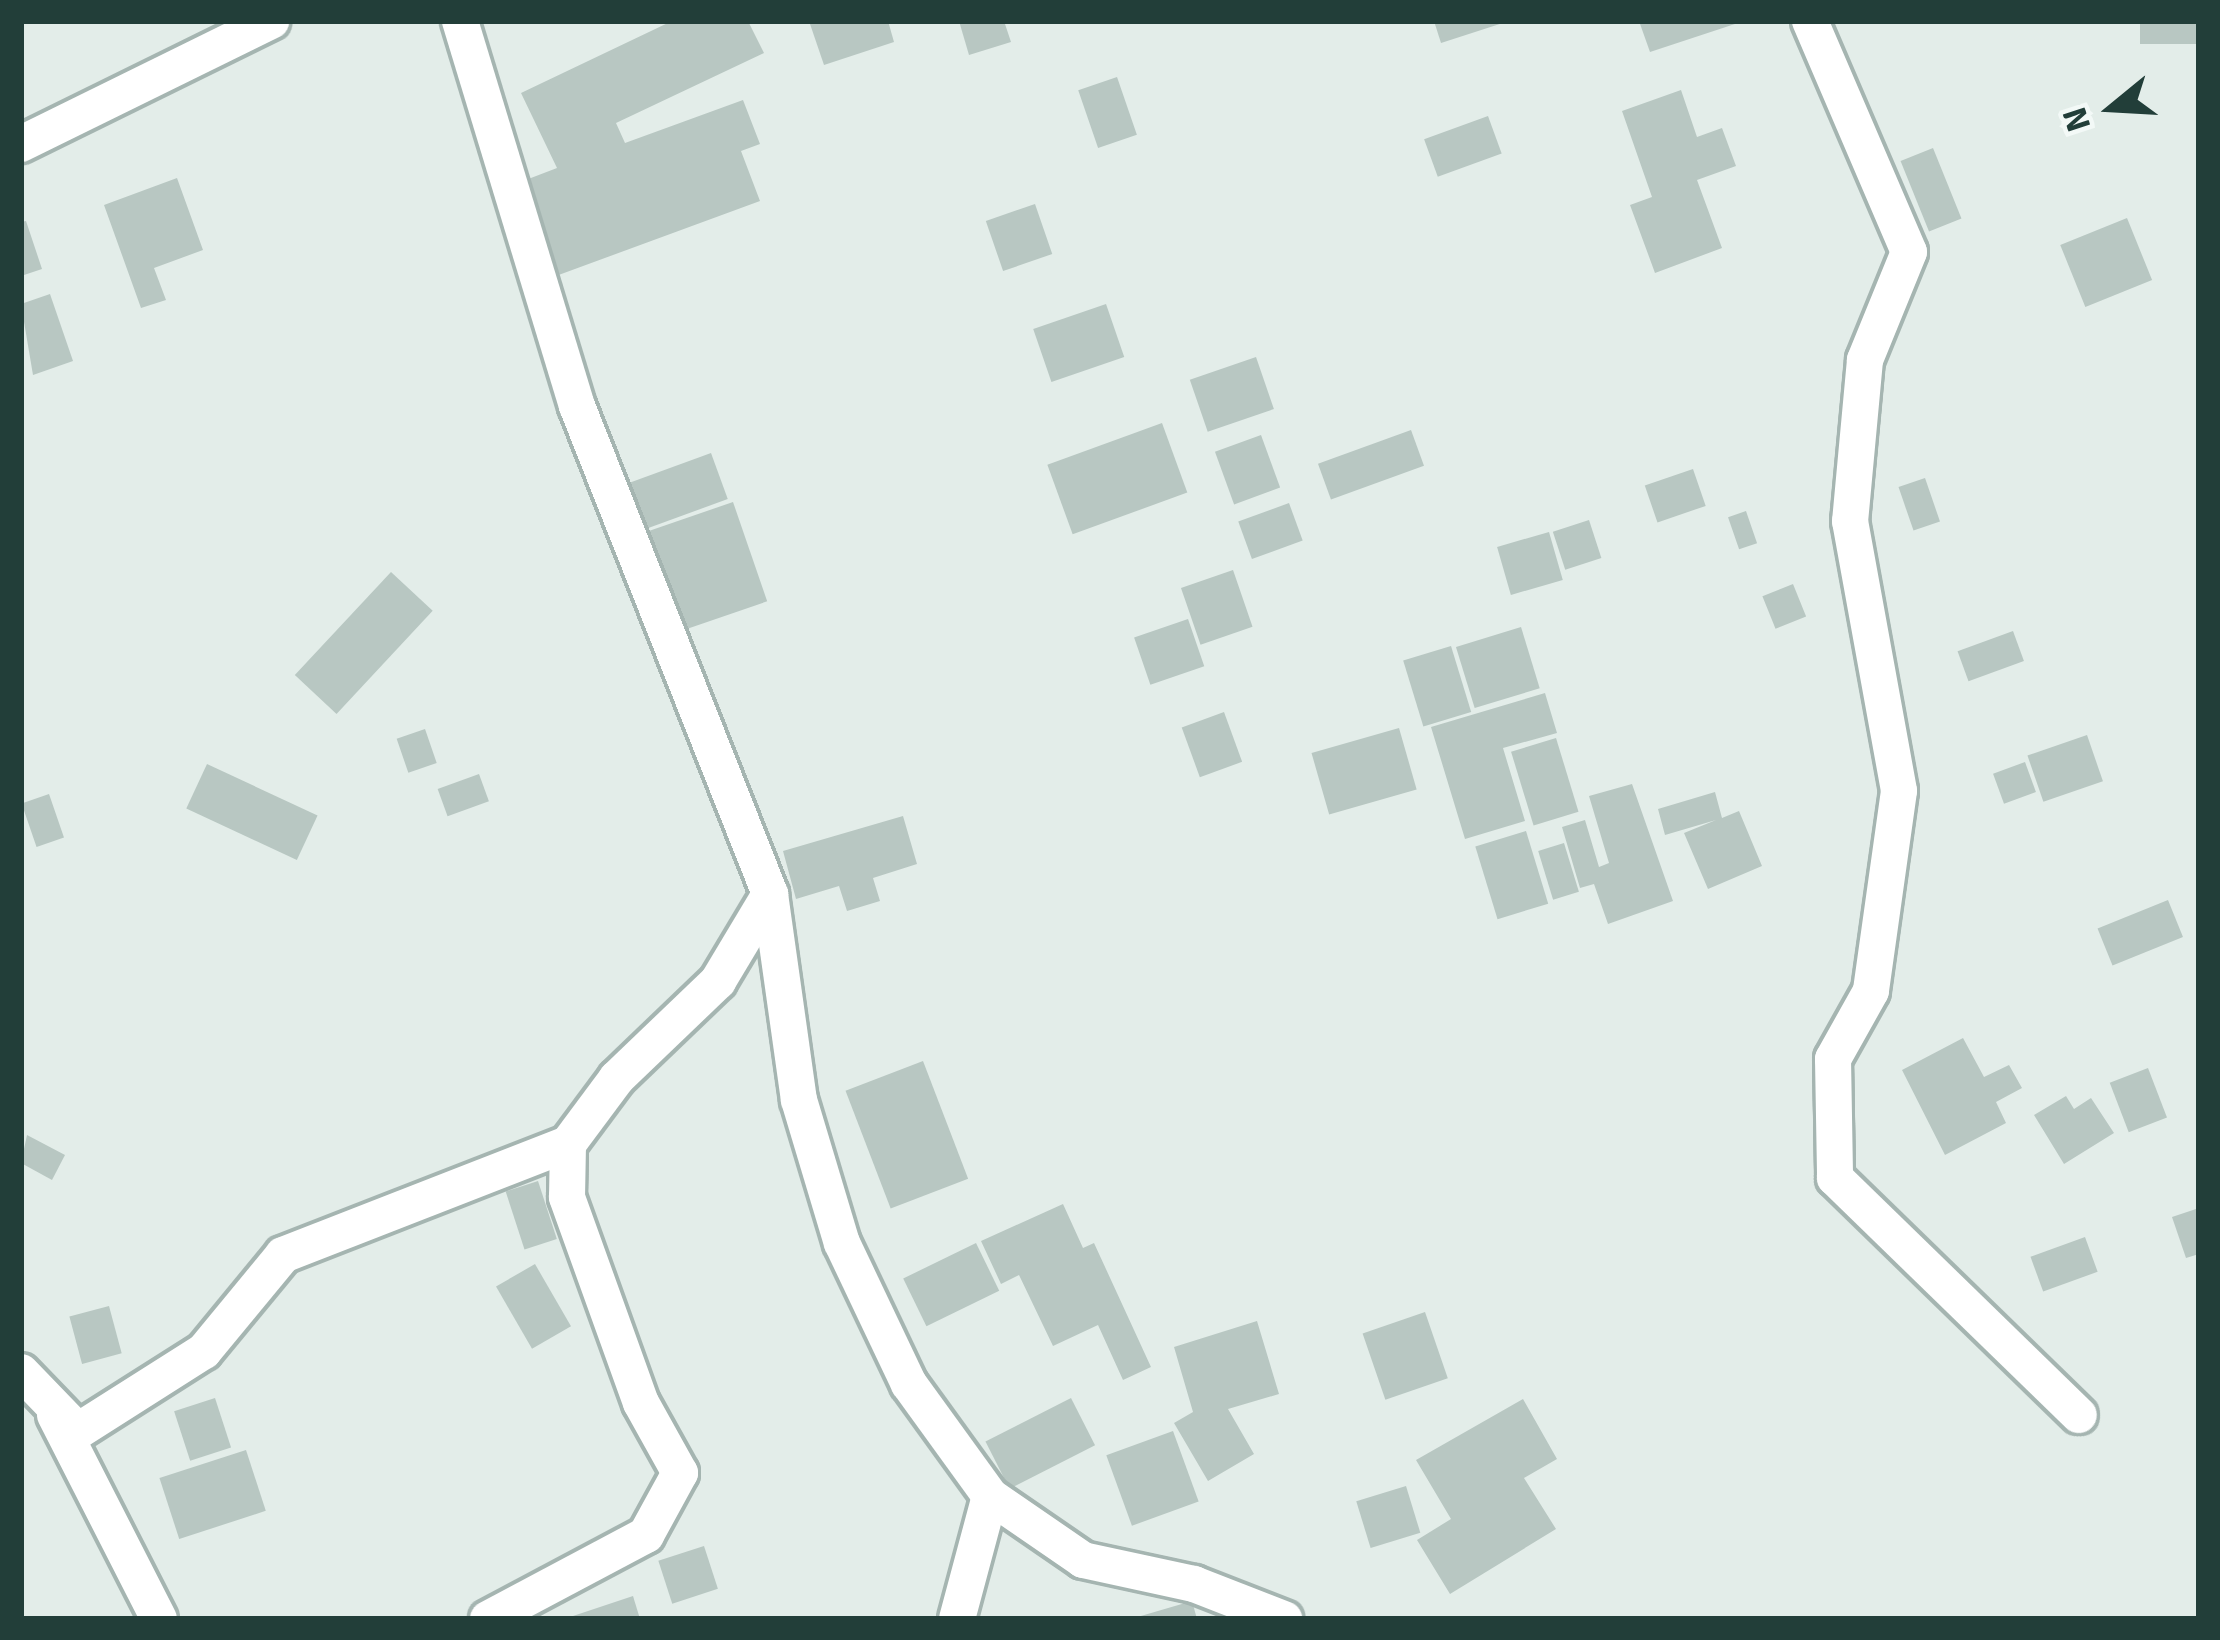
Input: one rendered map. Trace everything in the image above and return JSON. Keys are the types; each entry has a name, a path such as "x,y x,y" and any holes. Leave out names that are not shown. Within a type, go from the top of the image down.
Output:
{"street":[{"path":"21,144 271,21"},
{"path":"460,21 577,406 770,894 799,1100 842,1243 910,1384 990,1496 1083,1560 1194,1584 1284,1619"},
{"path":"1810,21 1909,252 1865,360 1850,521 1898,791 1871,991 1833,1059 1835,1178 2079,1415"},
{"path":"55,1415 78,1431 204,1352 283,1255 568,1144 617,1078 718,981 770,894"},
{"path":"488,1619 646,1535 680,1473 641,1402 567,1197 568,1144"},
{"path":"21,1372 55,1415 159,1619"},
{"path":"958,1619 990,1496"}],"building":[{"path":"672,21 748,21 764,53 616,123 625,143 743,100 760,144 741,151 760,201 545,280 510,186 557,168 521,93"},
{"path":"809,21 888,21 894,42 824,65"},
{"path":"959,21 1004,21 1011,42 969,55"},
{"path":"1434,21 1506,21 1506,22 1441,43"},
{"path":"1639,21 1741,21 1741,22 1650,52"},
{"path":"2140,21 2199,21 2199,44 2140,44"},
{"path":"1117,77 1137,135 1098,148 1078,90"},
{"path":"1681,90 1697,137 1722,128 1736,166 1697,180 1722,248 1655,273 1630,205 1652,197 1622,111"},
{"path":"1488,116 1502,154 1438,177 1424,139"},
{"path":"1933,148 1961,218 1929,232 1901,161"},
{"path":"177,178 203,250 154,268 166,300 141,308 104,205"},
{"path":"1035,204 1052,254 1003,271 986,221"},
{"path":"2127,218 2152,280 2085,307 2060,245"},
{"path":"26,221 42,269 21,276 21,222"},
{"path":"50,294 73,361 33,375 21,304"},
{"path":"1106,304 1124,357 1051,382 1033,329"},
{"path":"1256,357 1274,409 1208,432 1190,380"},
{"path":"1162,423 1187,493 1073,534 1047,465"},
{"path":"1411,430 1424,466 1331,500 1318,464"},
{"path":"1261,435 1280,488 1234,504 1215,452"},
{"path":"711,453 728,499 632,534 615,488"},
{"path":"1693,469 1706,506 1657,522 1645,486"},
{"path":"1925,478 1940,521 1914,531 1899,487"},
{"path":"733,502 767,601 674,634 639,534"},
{"path":"1289,503 1303,541 1252,559 1238,521"},
{"path":"1746,511 1757,543 1739,549 1728,517"},
{"path":"1589,520 1601,558 1565,570 1553,532"},
{"path":"1549,532 1563,580 1511,595 1497,547"},
{"path":"1233,570 1253,627 1201,645 1181,588"},
{"path":"391,572 433,611 337,714 295,675"},
{"path":"1793,584 1806,616 1776,629 1762,596"},
{"path":"1188,619 1204,666 1150,685 1134,638"},
{"path":"1521,627 1540,688 1475,708 1456,647"},
{"path":"2013,631 2024,661 1969,681 1958,651"},
{"path":"1451,646 1471,712 1423,727 1403,661"},
{"path":"1545,693 1557,733 1503,748 1525,821 1465,839 1431,727"},
{"path":"1224,712 1242,762 1200,777 1182,727"},
{"path":"1399,728 1417,790 1329,815 1312,753"},
{"path":"425,729 437,763 408,773 397,739"},
{"path":"2087,735 2103,781 2043,802 2027,756"},
{"path":"1556,738 1579,812 1534,825 1511,752"},
{"path":"2025,762 2036,792 2004,804 1993,774"},
{"path":"207,764 318,816 297,860 186,808"},
{"path":"479,774 489,801 448,816 438,789"},
{"path":"1632,784 1673,901 1608,924 1594,884 1580,888 1562,827 1585,820 1599,867 1609,863 1589,796"},
{"path":"1715,792 1722,818 1739,811 1762,866 1708,889 1684,833 1716,820 1665,835 1658,809"},
{"path":"49,794 64,837 37,847 22,803"},
{"path":"903,816 917,864 873,878 880,901 847,911 839,886 796,899 783,851"},
{"path":"1526,831 1548,904 1498,919 1475,846"},
{"path":"1564,843 1579,892 1553,900 1538,851"},
{"path":"2168,900 2183,937 2113,966 2098,928"},
{"path":"1963,1038 1984,1077 2009,1065 2022,1088 1996,1102 2006,1123 1945,1155 1902,1070"},
{"path":"923,1061 968,1179 891,1208 846,1091"},
{"path":"2148,1068 2167,1117 2129,1132 2110,1083"},
{"path":"2066,1096 2074,1109 2091,1098 2114,1133 2064,1164 2034,1115"},
{"path":"27,1135 65,1155 52,1180 21,1163"},
{"path":"538,1181 557,1239 525,1250 506,1192"},
{"path":"1063,1204 1083,1248 1094,1243 1151,1367 1123,1380 1098,1325 1053,1346 1019,1275 1001,1284 981,1241"},
{"path":"2199,1208 2199,1254 2186,1258 2172,1217"},
{"path":"2085,1237 2098,1272 2043,1292 2030,1257"},
{"path":"976,1243 999,1291 926,1326 903,1279"},
{"path":"535,1264 571,1326 532,1349 496,1286"},
{"path":"109,1306 122,1353 82,1364 69,1317"},
{"path":"1425,1312 1448,1378 1385,1400 1363,1333"},
{"path":"1257,1321 1279,1394 1228,1409 1254,1454 1208,1481 1174,1423 1193,1412 1174,1347"},
{"path":"215,1398 231,1447 190,1461 174,1411"},
{"path":"1071,1398 1095,1445 1010,1489 985,1442"},
{"path":"1523,1399 1557,1459 1524,1478 1556,1529 1450,1594 1417,1540 1451,1519 1416,1460"},
{"path":"1173,1431 1199,1501 1132,1526 1106,1455"},
{"path":"246,1450 266,1511 179,1539 159,1478"},
{"path":"1406,1486 1420,1533 1371,1548 1356,1501"},
{"path":"704,1546 718,1589 672,1604 658,1561"},
{"path":"633,1596 640,1619 567,1619 567,1618"},
{"path":"1192,1601 1197,1619 1134,1619 1134,1618"}]}
